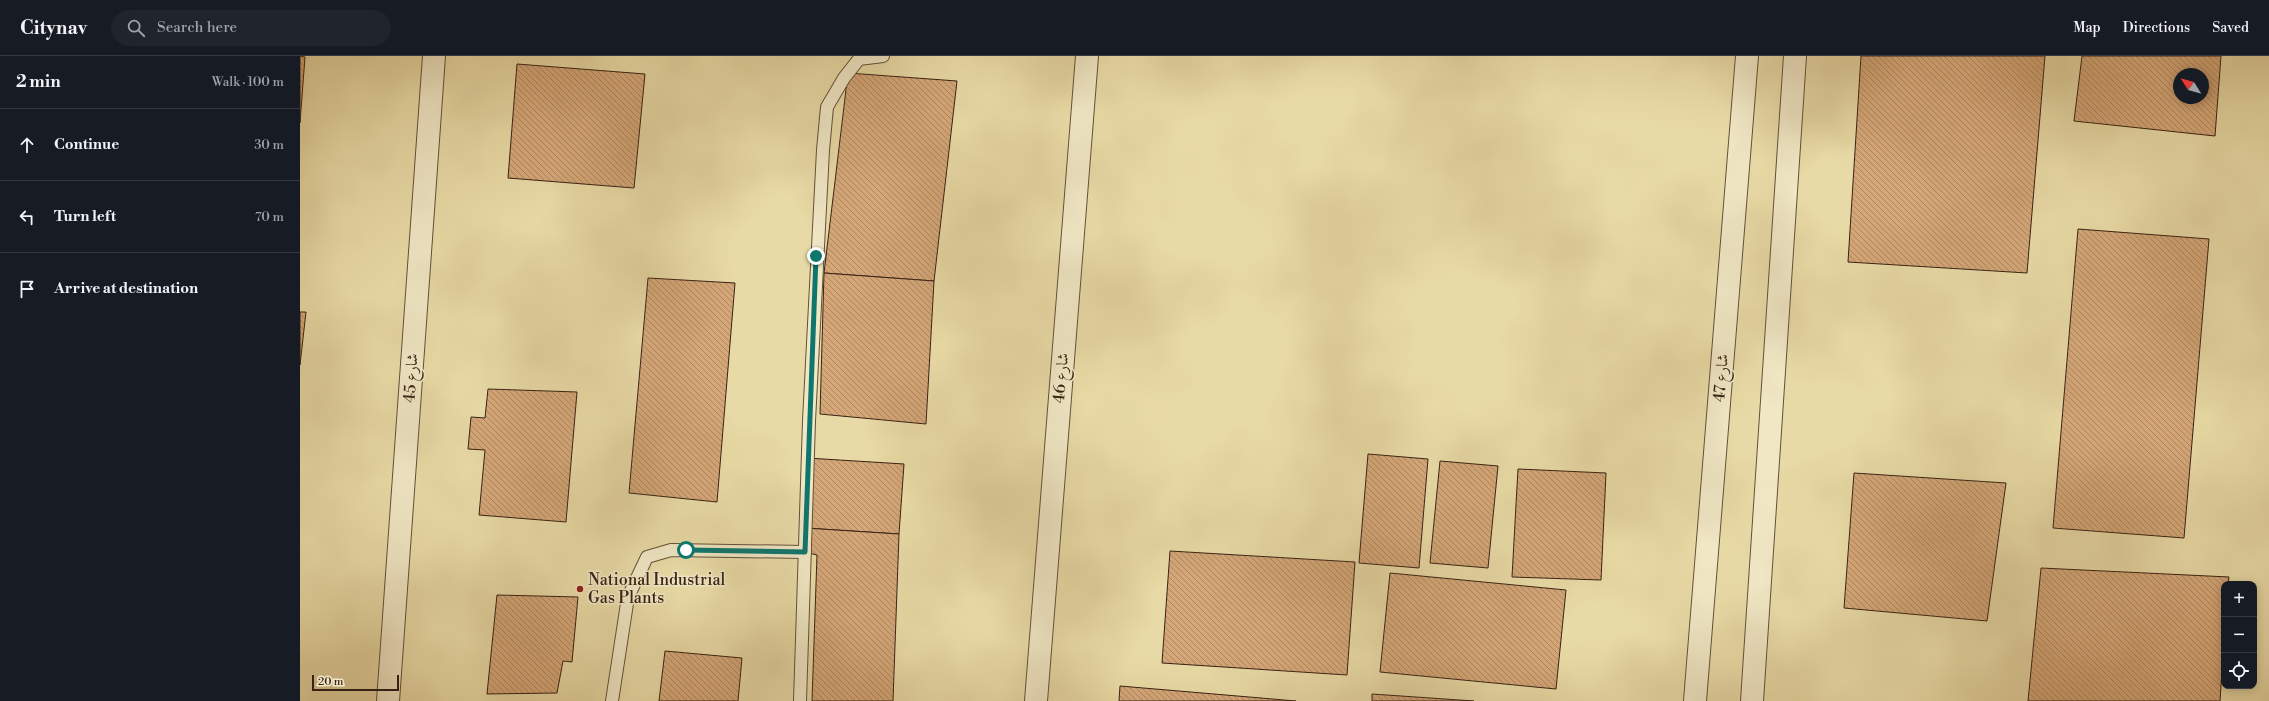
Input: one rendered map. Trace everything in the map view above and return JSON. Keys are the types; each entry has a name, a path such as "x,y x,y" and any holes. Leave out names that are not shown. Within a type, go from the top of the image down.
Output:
{"street":[{"name":"شارع 45","path":"388,701 434,56"},
{"name":"شارع 46","path":"1036,701 1087,56"},
{"name":"شارع 47","path":"1695,701 1747,56"},
{"path":"1752,701 1795,56"}],"lane":[{"path":"800,701 816,249 827,107 844,78 859,59 883,56"},
{"path":"612,701 628,597 647,557 671,550 805,552"}],"building":[{"path":"300,56 305,57 300,123"},
{"path":"1861,56 2045,56 2027,273 1848,262"},
{"path":"2082,56 2221,56 2215,136 2074,121"},
{"path":"517,64 645,74 634,188 508,178"},
{"path":"848,73 957,81 934,281 824,273"},
{"path":"2078,229 2209,239 2184,538 2053,528"},
{"path":"824,273 934,281 926,424 820,414"},
{"path":"648,278 735,283 717,502 629,493"},
{"path":"300,312 306,312 300,365"},
{"path":"488,389 577,392 566,522 479,515 485,450 468,449 471,417 485,418"},
{"path":"1368,454 1428,459 1419,568 1359,563"},
{"path":"807,458 904,464 899,534 805,528"},
{"path":"1440,461 1498,466 1488,568 1430,563"},
{"path":"1518,469 1606,473 1601,580 1512,577"},
{"path":"1854,473 2006,483 1987,621 1844,608"},
{"path":"805,528 899,534 893,701 812,701 817,555 805,552"},
{"path":"1170,551 1355,562 1347,675 1162,663"},
{"path":"2041,568 2229,577 2228,581 2221,581 2220,701 2028,701"},
{"path":"1390,573 1566,590 1556,689 1380,672"},
{"path":"497,595 578,597 572,662 563,661 557,693 487,694"},
{"path":"665,651 742,658 738,701 659,701"},
{"path":"1120,686 1296,701 1119,701"},
{"path":"1372,694 1474,701 1372,701"}],"place":[{"name":"National Industrial Gas Plants","path":"580,589"}],"route":[{"path":"686,550 805,552 816,256"}]}
